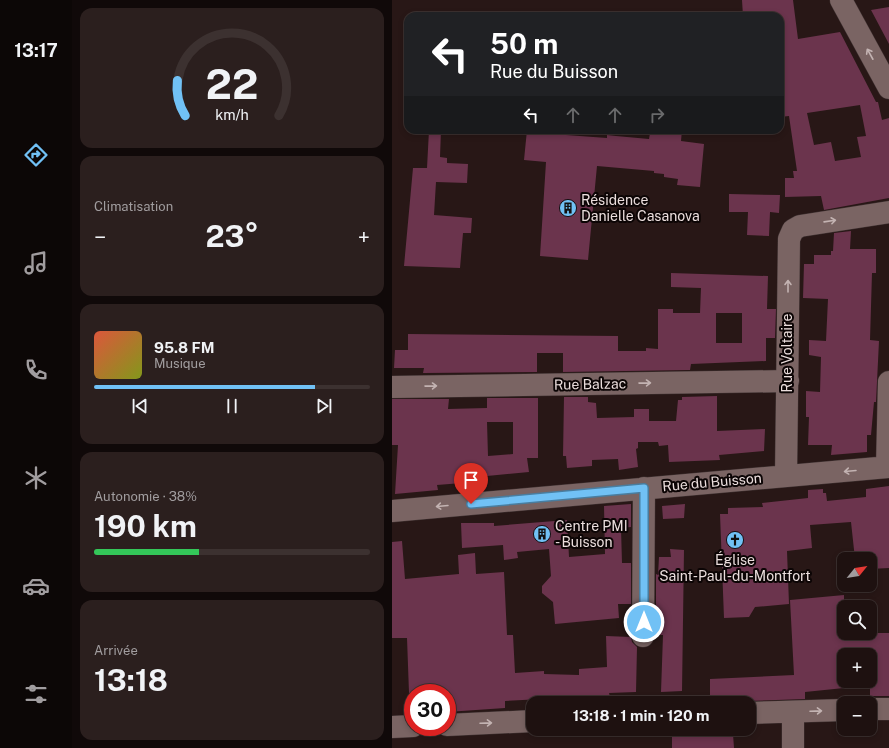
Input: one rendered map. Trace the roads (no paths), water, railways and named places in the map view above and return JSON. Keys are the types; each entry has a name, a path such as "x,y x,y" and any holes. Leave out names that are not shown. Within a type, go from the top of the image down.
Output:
{"street":[{"path":"841,0 889,88"},
{"name":"Rue Voltaire","path":"786,476 788,240 792,230 809,224 889,212"},
{"name":"Rue Balzac","path":"392,387 788,381"},
{"path":"888,467 889,382"},
{"name":"Rue du Buisson","path":"392,511 888,467"},
{"path":"644,488 644,636"},
{"path":"877,709 889,709"},
{"path":"756,713 837,710"},
{"path":"792,712 794,748"},
{"path":"456,725 526,721"},
{"path":"392,727 404,726"}],"place":[{"name":"Résidence Danielle Casanova","path":"568,208"},
{"name":"Centre PMI - Buisson","path":"542,534"},
{"name":"Église Saint-Paul-du-Montfort","path":"735,540"}]}
